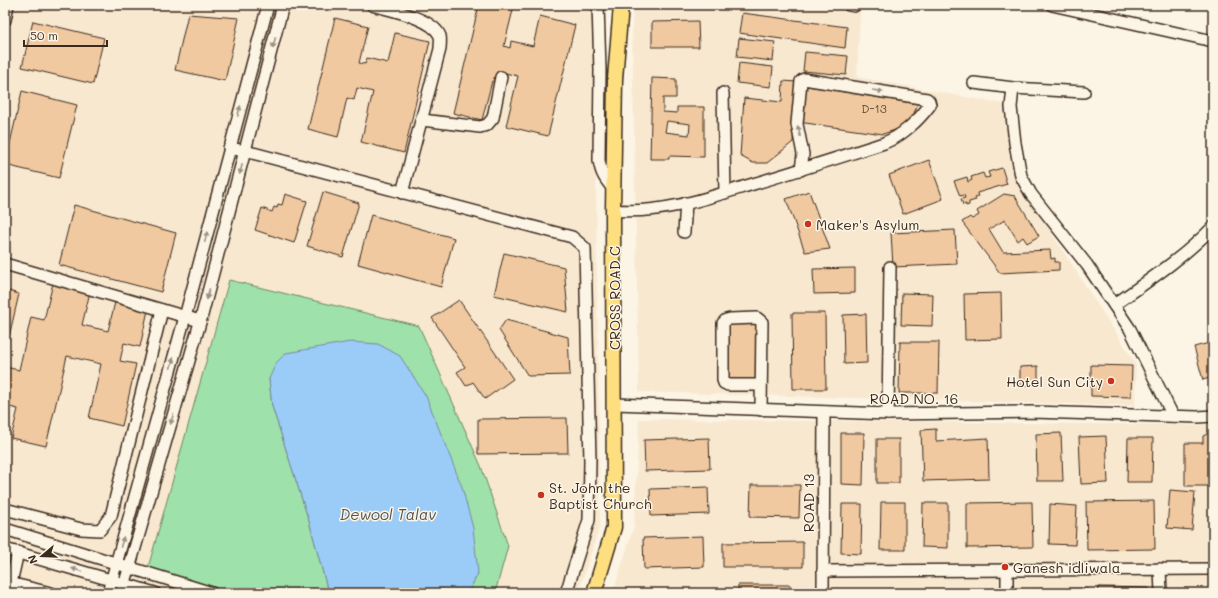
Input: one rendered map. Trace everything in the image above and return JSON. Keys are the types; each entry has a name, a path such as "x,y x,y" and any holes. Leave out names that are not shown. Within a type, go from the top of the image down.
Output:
{"main road":[{"name":"CROSS ROAD C","path":"594,593 614,527 615,404 613,210 615,79 621,5"}],"street":[{"path":"5,20 8,5"},
{"path":"108,593 185,317 268,5"},
{"path":"124,588 200,321 283,5"},
{"path":"372,5 423,21 433,27 440,36 440,49 402,193"},
{"path":"598,5 600,70 599,160 600,170 603,177 614,183"},
{"path":"1052,5 1213,41"},
{"path":"422,120 480,128 493,118 501,77"},
{"path":"613,210 628,212 656,209 686,203 801,170 884,143 892,140 923,115 930,105 929,101 927,99 804,79 801,81 797,124 803,154 801,170"},
{"path":"974,82 1013,88 1084,92"},
{"path":"1013,88 1011,107 1015,143 1021,176 1031,194 1087,265 1130,329 1173,416"},
{"path":"722,93 725,193"},
{"path":"229,148 572,237 585,248 590,461 588,520 566,593"},
{"path":"684,232 686,203"},
{"path":"1114,305 1153,278 1203,238 1213,227"},
{"path":"5,264 200,321"},
{"path":"888,414 890,267"},
{"path":"5,509 82,529 100,530 111,516 162,310"},
{"path":"761,385 728,385 724,383 723,323 726,320 758,318 762,322 762,410"},
{"name":"ROAD NO. 16","path":"615,404 888,414 1032,412 1213,416"},
{"name":"ROAD 13","path":"823,593 824,412"},
{"path":"5,530 212,593"},
{"path":"5,549 112,580 124,588 155,593"},
{"path":"18,552 8,582 51,593"},
{"path":"1160,569 1161,593"},
{"path":"823,571 1213,569"},
{"path":"1006,570 1007,593"}],"shaded area":[{"path":"5,5 594,5 600,526 578,593 5,593"},
{"path":"633,5 825,5 860,12 857,77 1004,104 1023,189 1136,364 1135,406 639,392 632,25"},
{"path":"639,419 1213,425 1213,593 613,593 634,526"}],"green space":[{"path":"229,280 419,326 481,466 508,546 495,593 468,593 478,573 269,379 272,406 309,521 326,584 332,593 203,593 146,575"}],"water":[{"name":"Dewool Talav","path":"350,342 378,344 400,356 426,396 462,487 473,528 478,573 468,593 332,593 326,584 309,521 272,406 269,379 276,363 286,353"}],"building":[{"path":"479,5 494,5 513,10 504,46 510,48 511,41 533,46 540,16 575,25 548,136 506,126 518,76 501,72 499,83 492,81 482,120 453,113"},
{"path":"742,13 847,27 845,48 739,33"},
{"path":"188,14 239,18 225,81 175,70"},
{"path":"335,18 368,26 359,63 365,64 367,58 388,63 395,33 430,41 404,153 361,142 373,92 357,88 354,100 347,98 338,137 308,129"},
{"path":"33,21 104,38 93,84 22,67"},
{"path":"698,21 699,47 652,47 652,22"},
{"path":"739,38 775,42 773,61 737,57"},
{"path":"805,52 848,56 846,75 803,71"},
{"path":"739,63 773,67 771,87 737,83"},
{"path":"652,78 676,79 676,98 663,98 663,112 677,113 677,107 704,107 704,157 669,156 669,159 650,159","holes":["667,121 690,124 689,135 665,132"]},
{"path":"783,81 797,82 793,142 767,163 753,163 740,156 744,98 782,102"},
{"path":"802,85 918,104 914,113 917,115 898,129 883,134 798,122"},
{"path":"22,91 77,105 59,178 5,165"},
{"path":"929,160 943,199 903,214 889,175"},
{"path":"1002,168 1007,184 977,193 978,197 975,198 976,200 969,202 969,205 963,205 961,199 965,198 964,195 960,196 954,181 967,177 968,182 972,180 971,177 983,173 985,178 990,177 988,172"},
{"name":"Maker's Asylum","path":"809,191 830,249 805,252 786,199"},
{"path":"323,192 359,203 343,257 307,246"},
{"path":"285,194 307,201 294,243 255,230 262,208 272,212 274,207 277,208 278,204 282,205"},
{"path":"1004,194 1015,196 1039,236 1027,243 1023,237 1018,241 1005,220 989,229 1003,252 1050,250 1051,259 1055,258 1055,262 1059,262 1059,270 1000,273 962,222 970,217 972,219 979,215 977,211"},
{"path":"74,205 176,233 161,292 59,265"},
{"path":"371,215 454,238 441,287 358,264"},
{"path":"955,230 957,264 893,267 891,233"},
{"path":"504,253 564,267 568,312 494,295"},
{"path":"855,268 855,293 814,294 813,269"},
{"path":"53,283 90,292 82,325 108,331 115,302 148,310 140,347 124,343 120,361 136,364 122,426 89,418 101,364 67,356 46,446 11,438 18,409 5,406 5,367 19,370 31,317 44,320"},
{"path":"5,290 19,294 5,354"},
{"path":"902,293 933,294 932,326 901,325"},
{"path":"1001,293 1002,339 965,340 964,294"},
{"path":"459,300 513,379 485,399 473,382 466,386 457,372 465,367 432,318"},
{"path":"792,313 825,313 826,389 793,389"},
{"path":"866,314 867,363 844,364 843,315"},
{"path":"506,320 568,337 570,375 528,376 499,330"},
{"path":"728,322 758,322 758,383 728,383"},
{"path":"900,342 939,342 938,393 899,393"},
{"path":"1213,342 1213,377 1203,380 1194,347"},
{"name":"Hotel Sun City","path":"1091,365 1132,366 1131,397 1091,396"},
{"path":"1038,366 1038,385 1020,385 1020,367"},
{"path":"567,418 568,453 478,454 478,419"},
{"path":"936,429 936,441 988,438 989,479 923,481 921,430"},
{"path":"1213,431 1213,482 1211,482 1211,486 1185,486 1185,443 1203,443 1203,436"},
{"path":"841,433 864,433 863,485 841,484"},
{"path":"1061,433 1063,481 1037,481 1036,434"},
{"path":"1106,436 1108,483 1081,484 1079,437"},
{"path":"709,438 710,469 645,471 644,440"},
{"path":"1128,438 1153,438 1152,482 1127,482"},
{"path":"877,439 899,439 899,483 877,483"},
{"path":"751,485 800,485 799,518 750,517"},
{"path":"708,487 709,514 651,516 650,489"},
{"path":"1170,490 1195,492 1192,530 1167,528"},
{"path":"1211,499 1213,499 1213,546 1211,546"},
{"path":"1154,501 1155,549 1087,550 1086,502"},
{"path":"881,502 905,502 905,550 880,550"},
{"path":"1032,502 1033,547 967,548 967,503"},
{"path":"923,503 948,503 948,548 922,547"},
{"path":"842,504 862,504 861,554 841,553"},
{"path":"1050,504 1077,506 1075,545 1049,544"},
{"path":"703,536 704,567 644,569 643,538"},
{"path":"803,542 803,567 723,567 723,543"},
{"path":"738,585 790,585 791,593 738,593"},
{"path":"1099,587 1149,588 1149,593 1098,593"},
{"path":"1040,589 1088,589 1088,593 1040,593"},
{"path":"715,590 715,593 654,592"},
{"path":"994,590 995,593 946,593 946,591"},
{"path":"1213,592 1213,593 1190,593"}],"place":[{"name":"Maker's Asylum","path":"808,224"},
{"name":"Hotel Sun City","path":"1111,381"},
{"name":"St. John the Baptist Church","path":"541,495"},
{"name":"Ganesh idliwala","path":"1005,567"}]}
